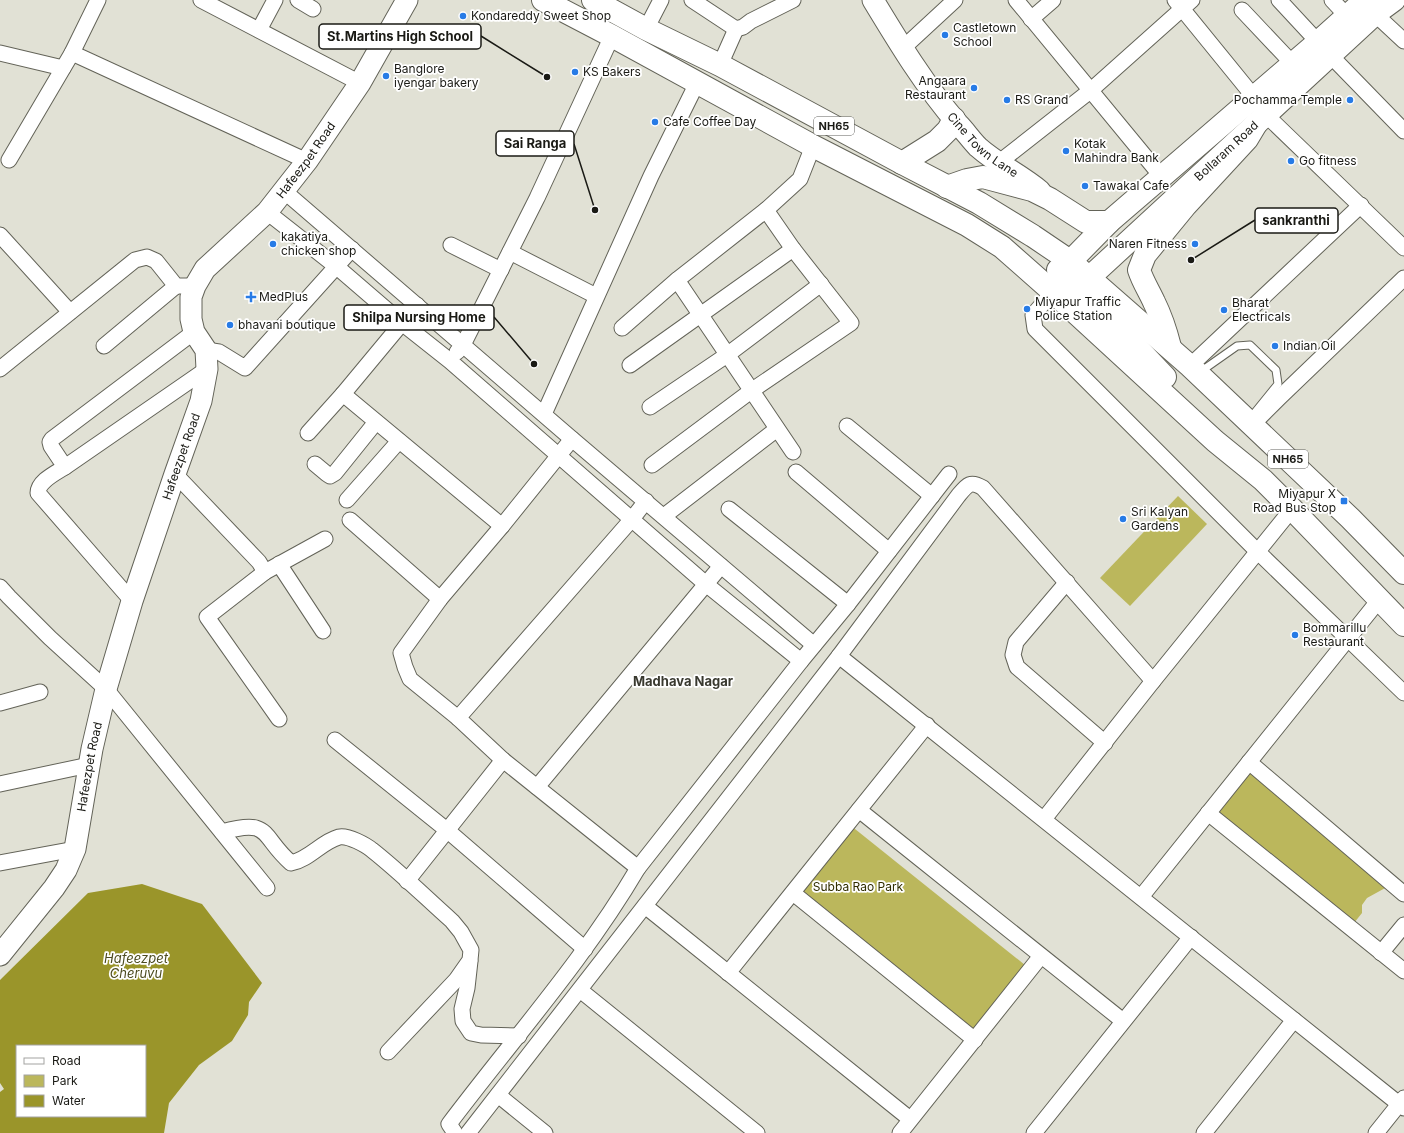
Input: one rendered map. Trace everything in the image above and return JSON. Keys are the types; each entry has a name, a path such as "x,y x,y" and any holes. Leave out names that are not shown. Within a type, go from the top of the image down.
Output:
{"main road":[{"name":"NH65","path":"543,0 813,146 967,225 1002,247 1215,441 1263,480 1404,624"},
{"name":"NH65","path":"593,0 720,65 979,203 1033,236 1084,282 1170,347 1350,518 1404,573"},
{"name":"Bollaram Road","path":"1084,282 1261,119 1324,48 1347,16 1394,0"},
{"name":"Bollaram Road","path":"1065,266 1109,222 1254,97 1293,64 1324,48 1370,7"},
{"path":"759,116 770,92"},
{"path":"786,131 799,107"},
{"path":"1170,347 1164,324 1143,283 1139,270 1145,255 1186,205 1247,139 1261,119"},
{"path":"902,163 937,141 948,130 954,120"},
{"path":"947,187 967,180 983,177 1032,190 1050,199 1086,222 1109,222"},
{"path":"1002,247 1033,251 1065,266"},
{"path":"1084,282 1109,318 1189,402 1215,441"}],"street":[{"path":"9,160 72,53 98,0"},
{"path":"201,0 360,83"},
{"path":"259,30 275,0"},
{"path":"298,0 313,9"},
{"name":"Hafeezpet Road","path":"0,955 54,888 66,870 75,849 89,766 106,689 132,601 201,401 206,359 194,332 190,308 191,297 186,286 267,212 284,191 307,161 360,83 407,0"},
{"path":"646,28 661,0"},
{"path":"692,0 736,29 743,27 751,21 792,0"},
{"name":"Cine Town Lane","path":"874,0 902,49 954,120 978,146 1000,164 1031,184 1050,199"},
{"path":"902,49 955,0"},
{"path":"1016,0 1162,177"},
{"path":"1031,19 1053,0"},
{"path":"1279,0 1404,131"},
{"path":"1332,0 1347,16"},
{"path":"1000,164 1006,157 1090,91 1183,3 1254,97"},
{"path":"1370,7 1404,41"},
{"path":"1242,10 1293,64"},
{"path":"720,65 736,29"},
{"path":"450,361 463,345 537,198 612,36"},
{"path":"0,53 63,68"},
{"path":"72,53 307,161"},
{"path":"544,414 651,176 697,83"},
{"path":"1261,119 1361,205 1404,248"},
{"path":"622,328 677,280 766,210 800,179 813,146"},
{"path":"284,191 544,414 572,440 664,516 814,645"},
{"path":"1194,370 1361,205"},
{"path":"652,465 752,391 851,323 793,249 766,210"},
{"path":"267,212 337,267 450,361 707,585 801,661"},
{"path":"0,235 70,312"},
{"path":"451,245 500,270"},
{"path":"132,601 38,493 38,488 41,484 206,359 219,352 245,368 352,249"},
{"path":"630,365 793,249"},
{"path":"510,252 596,296"},
{"path":"0,369 135,260 147,257 156,261 186,286 104,346"},
{"path":"1250,423 1279,398 1404,278"},
{"path":"677,280 793,452"},
{"path":"650,407 727,355 821,284"},
{"path":"1053,292 1033,315 1035,330 1258,552 1404,693"},
{"path":"308,433 343,394 417,305"},
{"path":"65,467 51,446 50,442 52,439 194,332"},
{"path":"343,394 502,526"},
{"path":"316,464 330,476 376,422"},
{"path":"847,426 928,500 940,522"},
{"path":"664,516 777,429"},
{"path":"572,440 440,599 402,653 405,667 410,679 458,718 503,760 638,868"},
{"path":"347,500 399,441"},
{"path":"796,472 889,551"},
{"path":"175,474 258,562 265,572"},
{"path":"455,1133 450,1124 585,949 638,868 801,661 848,604 949,474"},
{"path":"468,1133 839,656 964,488 970,484 975,484 983,488 1153,681"},
{"path":"458,718 632,520 646,502"},
{"path":"729,509 848,604"},
{"path":"1044,819 1292,509"},
{"path":"350,520 440,599"},
{"path":"279,719 207,616 265,572 325,539"},
{"path":"279,564 323,632"},
{"path":"537,787 707,585 721,566"},
{"path":"1067,582 1016,642 1012,655 1017,667 1104,743"},
{"path":"0,587 45,632 106,689 267,888"},
{"path":"1141,897 1379,600"},
{"path":"839,656 1294,1020 1402,1104 1376,1133"},
{"path":"0,703 40,692"},
{"path":"728,973 927,725"},
{"path":"335,740 448,830 585,949"},
{"path":"407,881 503,760"},
{"path":"1249,762 1404,894"},
{"path":"0,784 89,766"},
{"path":"859,810 1123,1021"},
{"path":"1208,814 1404,971"},
{"path":"222,832 251,826 264,831 291,863 300,861 328,842 340,837 355,840 372,850 452,921 461,932 471,950 467,988 462,1009 463,1021 471,1033 481,1035 519,1036"},
{"path":"0,863 75,849"},
{"path":"793,893 974,1040"},
{"path":"645,906 910,1119"},
{"path":"1381,952 1404,925"},
{"path":"1034,1133 1191,937"},
{"path":"900,1133 1041,956"},
{"path":"388,1052 456,980 470,960"},
{"path":"559,983 578,993 757,1133"},
{"path":"1204,1133 1294,1020"},
{"path":"498,1095 545,1133"}],"lane":[{"path":"1194,370 1238,346 1250,345 1276,370 1278,384 1250,423"}],"green space":[{"path":"1178,496 1207,524 1130,606 1100,578"},
{"path":"1246,770 1387,887 1367,898 1362,905 1362,913 1350,928 1209,812"},
{"name":"Subba Rao Park","path":"850,825 1025,965 972,1031 797,892"}],"water":[{"name":"Hafeezpet Cheruvu","path":"142,884 202,904 262,983 249,1002 248,1015 232,1041 199,1065 169,1103 164,1133 0,1133 0,1092 4,1089 0,1083 0,980 88,893"}],"place":[{"name":"Kondareddy Sweet Shop","path":"463,16"},
{"name":"Castletown School","path":"945,35"},
{"name":"KS Bakers","path":"575,72"},
{"name":"Banglore iyengar bakery","path":"386,76"},
{"name":"St.Martins High School","path":"547,77"},
{"name":"Angaara Restaurant","path":"974,88"},
{"name":"RS Grand","path":"1007,100"},
{"name":"Pochamma Temple","path":"1350,100"},
{"name":"Cafe Coffee Day","path":"655,122"},
{"name":"Kotak Mahindra Bank","path":"1066,151"},
{"name":"Go fitness","path":"1291,161"},
{"name":"Tawakal Cafe","path":"1085,186"},
{"name":"Sai Ranga","path":"595,210"},
{"name":"kakatiya chicken shop","path":"273,244"},
{"name":"Naren Fitness","path":"1195,244"},
{"name":"sankranthi","path":"1191,260"},
{"name":"MedPlus","path":"251,297"},
{"name":"Miyapur Traffic Police Station","path":"1027,309"},
{"name":"Bharat Electricals","path":"1224,310"},
{"name":"bhavani boutique","path":"230,325"},
{"name":"Indian Oil","path":"1275,346"},
{"name":"Shilpa Nursing Home","path":"534,364"},
{"name":"Miyapur X Road Bus Stop","path":"1344,501"},
{"name":"Sri Kalyan Gardens","path":"1123,519"},
{"name":"Bommarillu Restaurant","path":"1295,635"}],"district":[{"name":"Madhava Nagar","path":"683,681"}]}
